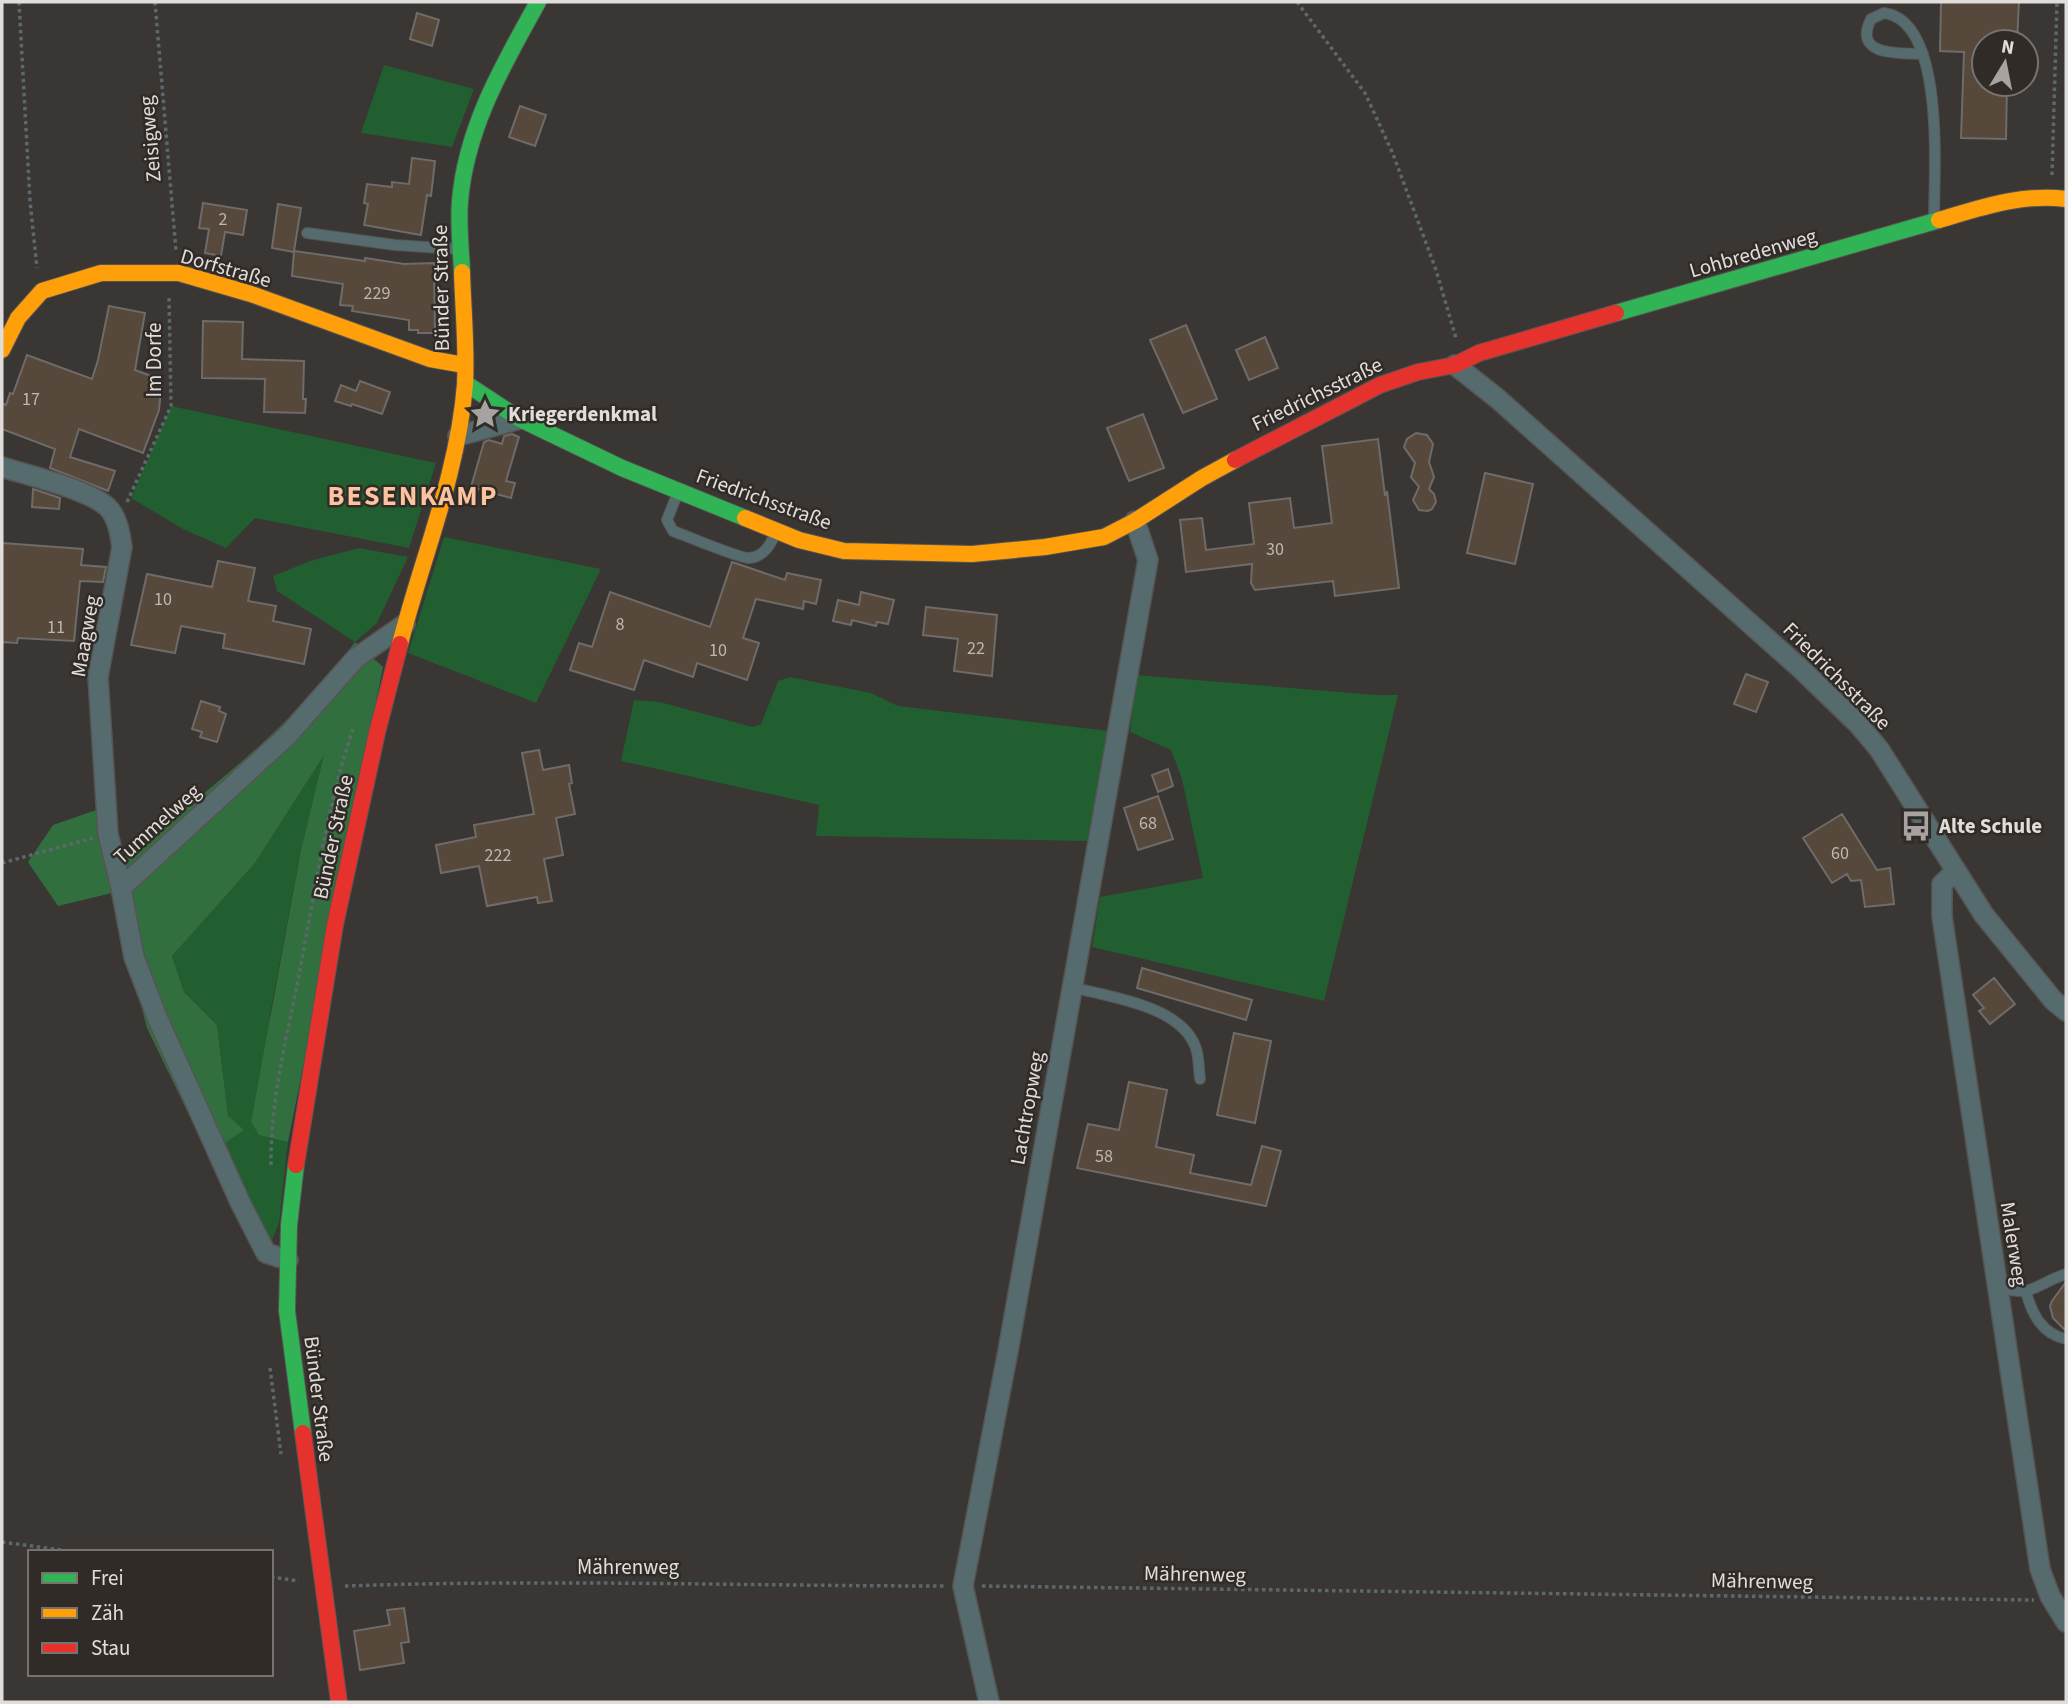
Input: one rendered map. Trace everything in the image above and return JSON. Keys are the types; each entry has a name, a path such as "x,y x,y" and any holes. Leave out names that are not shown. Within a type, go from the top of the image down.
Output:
{"street":[{"name":"Bünder Straße","path":"338,1702 290,1335 288,1260 299,1137 335,925 377,733 405,624 450,475 458,436 465,383 460,202 469,148 495,79 538,2"},
{"name":"Lohbredenweg","path":"1459,363 1479,353 2003,202 2059,198"},
{"name":"Dorfstraße","path":"42,291 101,273 174,273 251,295 430,359 464,365"},
{"path":"2,350 19,318 42,291"},
{"name":"Friedrichsstraße","path":"465,383 520,419 678,492 799,540 844,551 972,554 1045,547 1104,537 1135,521 1202,478 1368,391 1418,372 1459,363 1800,668 1858,724 1879,749 1984,915 2053,1000 2066,1011"},
{"path":"458,436 520,419"},
{"path":"2,467 84,493 110,508 114,517"},
{"name":"Maagweg","path":"114,517 122,547 98,677 108,834 121,888"},
{"name":"Lachtropweg","path":"989,1702 963,1586 1010,1338 1147,560 1135,521"},
{"name":"Tummelweg","path":"288,1260 266,1253 234,1190 134,957 121,888 288,735 356,658 405,624"},
{"name":"Malerweg","path":"1955,872 1942,884 1941,916 2040,1569 2050,1596 2066,1622"}],"lane":[{"path":"1923,54 1891,53 1876,49 1870,43 1867,32 1871,19 1884,13 1897,18 1909,28 1923,54 1929,72 1933,100 1934,222"},
{"path":"307,233 395,245 461,250"},
{"path":"678,492 667,520 673,531 748,558 762,554 772,544 777,531"},
{"path":"1071,986 1159,1011 1184,1028 1197,1050 1200,1079"},
{"path":"1998,1287 2018,1293 2026,1292 2066,1275"},
{"path":"2026,1292 2038,1321 2047,1332 2066,1339"}],"path":[{"path":"19,2 30,201 36,266 42,291"},
{"name":"Zeisigweg","path":"155,2 174,273"},
{"path":"1297,2 1365,93 1393,154 1436,270 1459,363"},
{"path":"2057,2 2059,198"},
{"name":"Im Dorfe","path":"114,517 131,498 171,406 174,273"},
{"path":"2,863 108,834"},
{"path":"2,1542 61,1550"},
{"name":"Mährenweg","path":"273,1577 322,1586 630,1582 2034,1600 2050,1596"}],"green space":[{"path":"384,65 474,89 452,147 361,133"},
{"path":"171,406 436,463 409,548 255,518 226,548 183,529 131,498"},
{"path":"444,537 601,569 536,703 408,653"},
{"path":"359,548 408,557 377,623 355,642 277,591 273,576 310,561"},
{"path":"355,642 383,667 288,1142 259,1135 251,1122 301,850 324,755 255,863 172,956 184,992 217,1025 228,1116 244,1130 208,1154 147,1028 112,893 58,906 28,862 53,825 102,808 121,860 215,785 275,732 330,674"},
{"path":"1136,675 1398,695 1324,1001 1092,947 1100,897 1203,878 1182,779 1171,750 1130,732"},
{"path":"790,677 871,693 898,706 1109,731 1087,841 816,836 819,805 621,761 634,700 660,702 753,727 761,724 778,681"},
{"path":"325,753 301,850 270,1015 288,1142 279,1223 269,1248 219,1147 228,1117 217,1025 184,992 172,956 255,863"}],"building":[{"path":"1941,2 2019,2 2018,28 1970,28 1970,98 2007,98 2006,139 1961,138 1964,52 1940,51"},
{"path":"417,13 439,20 432,46 410,39"},
{"path":"520,106 546,115 535,146 509,137"},
{"path":"412,158 435,161 431,196 427,195 421,235 364,225 368,204 364,203 367,184 392,187 392,182 409,184"},
{"path":"203,203 247,210 243,235 225,232 221,256 205,253 209,229 199,228"},
{"path":"278,204 301,208 294,251 365,261 365,258 404,264 434,263 435,333 409,330 409,320 352,311 353,306 340,305 343,284 292,276 294,252 272,248"},
{"path":"109,306 145,313 135,370 162,380 159,410 143,453 79,429 70,457 115,471 108,491 50,468 55,449 2,429 2,403 6,405 10,393 13,394 27,355 92,379"},
{"path":"203,321 243,322 242,359 304,361 305,413 264,412 265,379 202,378"},
{"path":"1186,325 1217,399 1183,413 1150,340"},
{"path":"1265,337 1278,368 1249,380 1236,350"},
{"path":"360,381 390,392 382,414 335,401 341,385 356,391"},
{"path":"1143,414 1164,468 1129,481 1107,428"},
{"path":"1416,433 1427,435 1433,444 1429,462 1434,477 1429,489 1436,502 1428,511 1419,510 1413,500 1419,487 1411,477 1415,463 1404,447 1407,439"},
{"path":"512,434 519,437 506,481 515,483 511,498 471,487 484,442 489,440 502,444 504,436"},
{"path":"1378,439 1399,588 1335,596 1333,581 1255,590 1251,583 1252,564 1186,572 1180,520 1202,518 1206,550 1254,544 1249,503 1290,498 1294,528 1332,523 1322,446"},
{"path":"1485,473 1533,484 1515,564 1467,553"},
{"path":"33,489 60,498 59,509 32,507"},
{"path":"2,543 83,549 81,565 106,567 103,582 80,581 74,641 18,638 17,643 2,642"},
{"path":"218,561 255,568 248,601 276,606 273,621 311,629 304,664 223,648 225,634 181,626 175,653 131,645 147,574 212,587"},
{"path":"732,562 785,580 787,573 821,580 816,604 804,601 803,609 756,599 743,638 759,643 747,680 697,663 693,677 644,660 634,690 570,670 579,643 592,647 610,592 710,627"},
{"path":"861,592 894,600 888,624 877,622 876,626 852,620 851,625 833,621 838,600 859,605"},
{"path":"926,607 997,615 992,676 954,671 958,639 923,635"},
{"path":"1746,674 1768,682 1756,712 1734,704"},
{"path":"201,701 220,707 219,711 226,714 217,742 200,737 202,732 192,729"},
{"path":"539,750 543,770 569,765 572,783 569,784 575,814 556,818 563,855 544,859 552,901 538,903 537,897 487,906 479,866 441,873 436,845 476,837 474,825 534,814 522,753"},
{"path":"1168,769 1173,786 1158,792 1152,775"},
{"path":"1158,796 1173,839 1138,850 1124,808"},
{"path":"1842,814 1877,870 1890,868 1894,904 1865,907 1861,880 1851,881 1847,874 1832,883 1803,838"},
{"path":"1142,968 1252,1000 1246,1020 1137,988"},
{"path":"1994,978 2015,1004 1990,1024 1979,1011 1984,1008 1973,995"},
{"path":"1234,1033 1271,1041 1255,1123 1217,1115"},
{"path":"1129,1082 1167,1090 1156,1147 1194,1155 1190,1173 1251,1185 1262,1146 1281,1151 1266,1206 1077,1168 1088,1124 1119,1130"},
{"path":"2066,1282 2066,1331 2053,1318 2050,1306"},
{"path":"404,1608 409,1642 401,1643 404,1663 360,1670 354,1631 390,1625 387,1610"}],"traffic: fast":[{"path":"462,272 460,201 470,148 488,98 538,2"},
{"path":"1616,313 1939,220"},
{"path":"465,383 520,419 622,468 745,518"},
{"path":"296,1165 289,1225 287,1311 303,1433"}],"traffic: slow":[{"path":"1939,220 2018,200 2066,199"},
{"path":"400,644 447,483 461,417 465,384 462,272"},
{"path":"2,350 18,318 42,291 101,273 179,273 251,294 430,359 464,365"},
{"path":"745,518 799,540 844,551 972,554 1045,547 1104,537 1235,460"}],"traffic: jam":[{"path":"1235,460 1380,385 1418,372 1455,365 1479,353 1616,313"},
{"path":"296,1165 335,925 377,733 400,644"},
{"path":"303,1433 339,1702"}],"place":[{"name":"Kriegerdenkmal","path":"485,414"},
{"name":"Alte Schule","path":"1916,826"}],"district":[{"name":"BESENKAMP","path":"413,496"}]}
